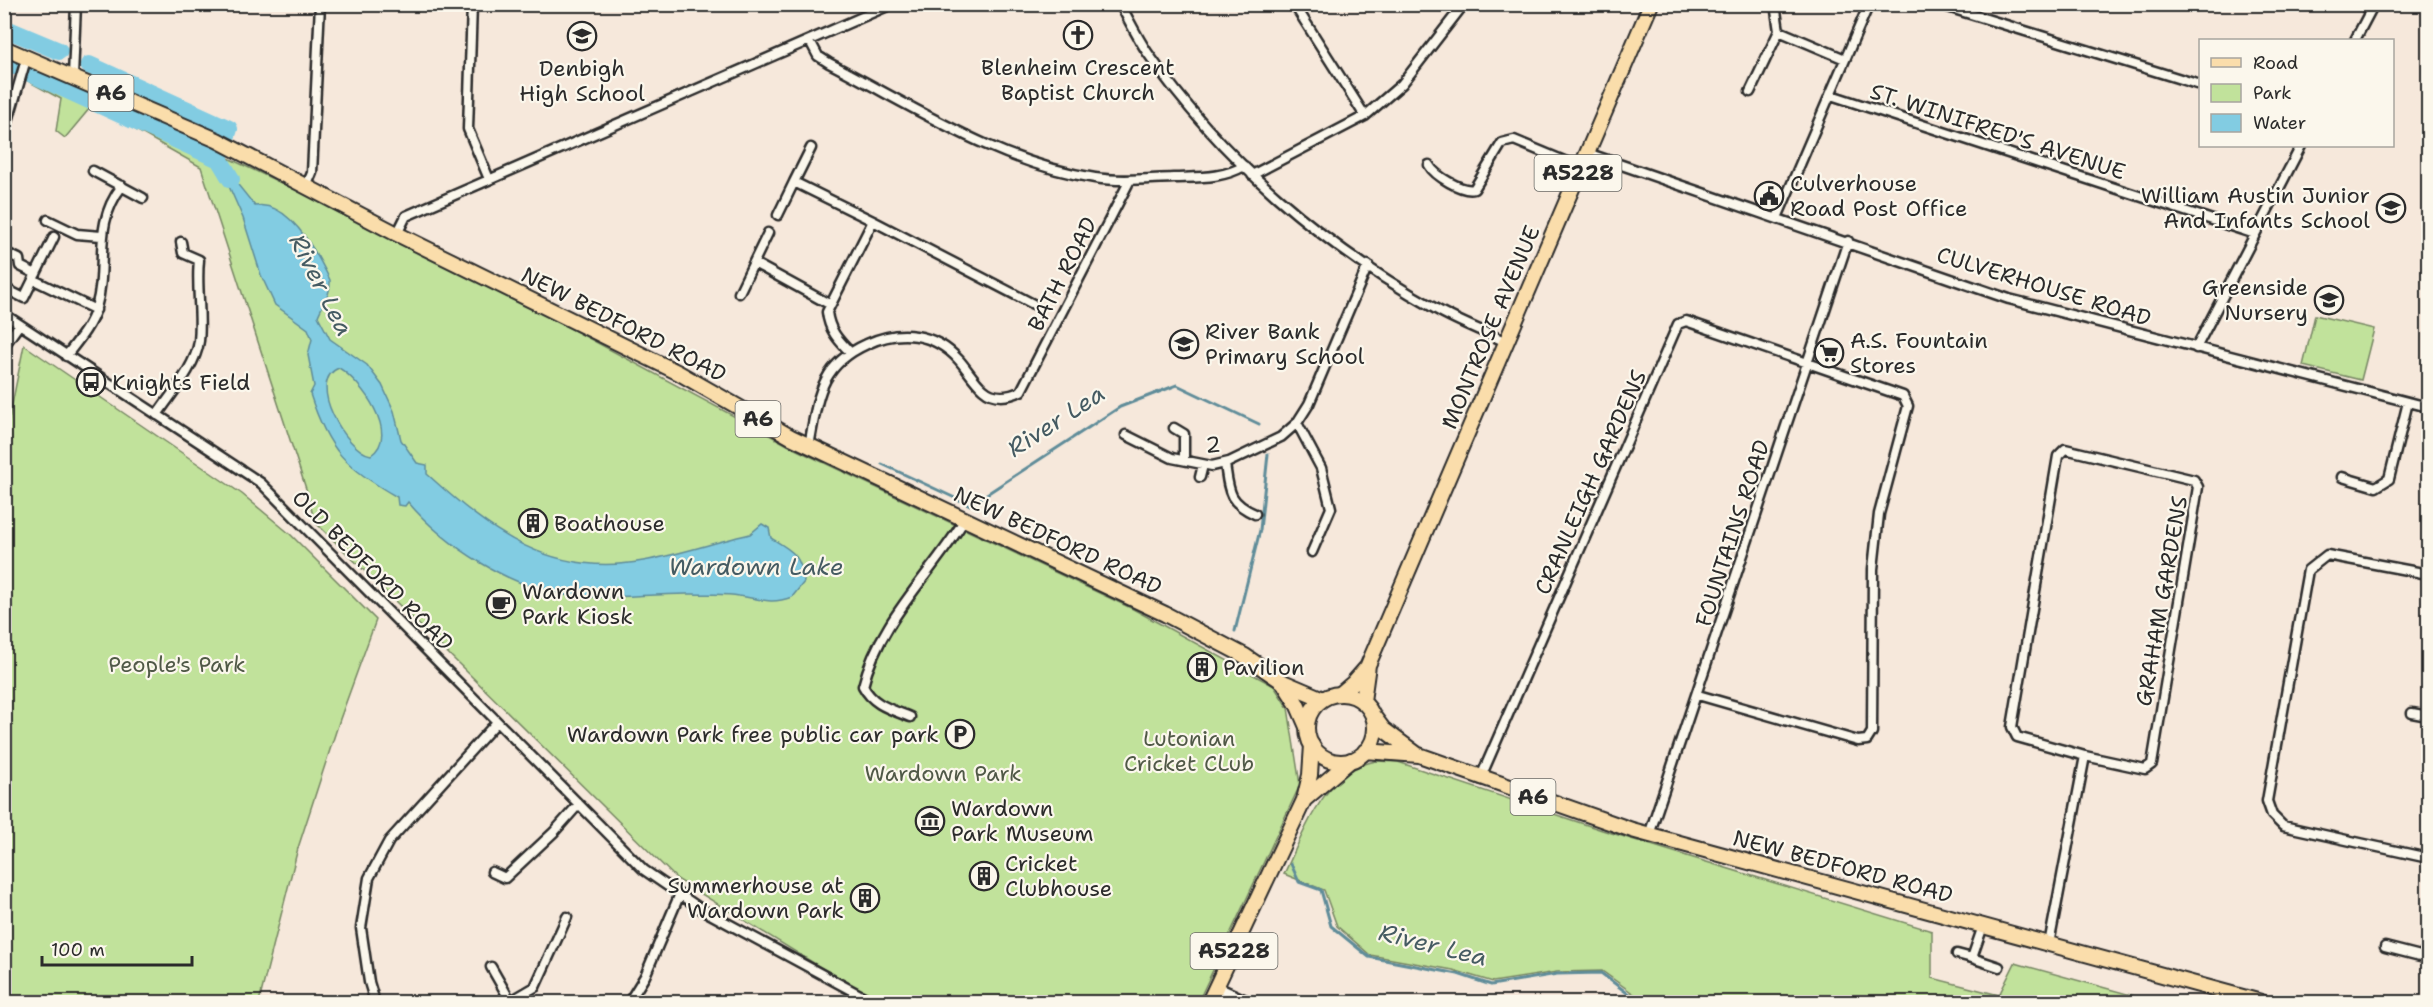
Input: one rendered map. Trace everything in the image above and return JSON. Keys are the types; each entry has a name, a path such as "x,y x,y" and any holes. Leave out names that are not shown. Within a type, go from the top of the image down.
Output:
{"main road":[{"name":"MONTROSE AVENUE","path":"1340,694 1353,684 1368,665 1651,4"},
{"name":"NEW BEDFORD ROAD","path":"4,48 217,140 397,234 655,361 809,446 1165,614 1245,656 1283,682 1323,699"},
{"name":"MONTROSE AVENUE","path":"1363,701 1368,665"},
{"name":"NEW BEDFORD ROAD","path":"1283,682 1297,704 1307,727"},
{"path":"1340,694 1363,701 1373,716 1374,735 1365,751 1351,760 1329,759 1312,745 1307,727 1309,716 1323,699 1340,694"},
{"name":"NEW BEDFORD ROAD","path":"1373,716 1383,729 1419,755 1480,779 1649,835 2261,1002"},
{"name":"A5228","path":"1209,1002 1304,800 1310,775 1312,745"},
{"name":"NEW BEDFORD ROAD","path":"1365,751 1419,755"},
{"name":"A5228","path":"1304,800 1351,760"}],"street":[{"path":"73,77 76,4"},
{"path":"306,187 312,173 320,4"},
{"path":"472,4 468,129 489,179"},
{"path":"397,234 406,216 892,4"},
{"path":"1120,4 1145,50 1180,96 1252,176 1313,228 1368,265 1439,311 1506,342"},
{"path":"1294,4 1365,116"},
{"path":"1252,176 1365,116 1402,84 1464,4"},
{"path":"1750,92 1779,31 1775,4"},
{"path":"1777,218 1869,4"},
{"path":"1938,4 2199,85"},
{"path":"2356,39 2374,4"},
{"path":"1779,31 1845,59"},
{"path":"810,41 818,56 829,63 992,146 1074,174 1130,180 1224,175 1244,166"},
{"path":"4,135 27,56"},
{"name":"ST. WINIFRED'S AVENUE","path":"1831,95 2256,234"},
{"path":"1429,165 1431,170 1462,188 1474,189 1502,143 1514,140 1581,168"},
{"path":"2196,348 2300,147"},
{"path":"778,215 812,148"},
{"name":"CULVERHOUSE ROAD","path":"1587,153 1848,241 2009,299 2428,407"},
{"path":"93,171 143,198"},
{"name":"BATH ROAD","path":"850,352 898,334 917,335 937,343 957,358 983,389 998,396 1022,391 1130,180"},
{"path":"794,182 1033,304"},
{"path":"66,356 96,310 101,282 100,236 110,206 122,186"},
{"path":"48,220 77,234 100,236"},
{"path":"809,446 820,386 832,368 850,352 839,341 828,324 830,304 873,221"},
{"path":"739,293 768,233"},
{"path":"8,290 24,298 54,237"},
{"name":"FOUNTAINS ROAD","path":"1649,835 1698,695 1848,241"},
{"path":"157,415 197,350 199,340 196,284 199,260 183,253 181,242"},
{"path":"4,252 19,259 20,267 35,277 96,310"},
{"path":"754,263 830,304"},
{"path":"1312,552 1331,508 1321,468 1297,423 1309,404 1368,265"},
{"name":"OLD BEDFORD ROAD","path":"4,314 261,483 644,870 679,896 873,1002"},
{"name":"CRANLEIGH GARDENS","path":"1480,779 1678,324 1686,321 1903,396 1908,406 1879,514 1873,569 1872,732 1867,740 1858,741 1698,695"},
{"path":"4,346 19,325"},
{"path":"2342,477 2376,487 2389,480 2408,402"},
{"name":"2","path":"1126,435 1172,458 1184,458 1203,465 1225,464 1281,437 1297,423"},
{"path":"1174,428 1184,434 1184,458"},
{"name":"GRAHAM GARDENS","path":"2065,449 2194,480 2198,487 2152,764 2145,769 2085,756 2017,737 2012,727 2058,456 2065,449"},
{"path":"1225,464 1233,500 1238,506 1255,514"},
{"path":"1200,477 1203,465"},
{"path":"910,717 877,704 869,698 863,686 869,663 895,616 965,519"},
{"path":"2428,574 2327,555 2308,570 2267,801 2272,815 2283,826 2428,858"},
{"path":"2412,713 2428,716"},
{"path":"375,1002 369,982 361,928 369,878 389,841 497,722"},
{"path":"2049,944 2085,756"},
{"path":"492,872 506,878 578,805"},
{"path":"629,1002 645,976 679,896"},
{"path":"491,967 511,1002 535,987 567,917"},
{"path":"1972,958 1983,926"},
{"path":"2385,947 2428,958"},
{"path":"1957,954 1999,967"},
{"path":"1217,987 1251,1002"}],"green space":[{"name":"Wardown Park","path":"30,75 196,154 192,141 432,254 795,449 1133,609 1274,686 1288,708 1300,785 1198,1002 877,1002 677,879 314,521 309,498 201,167 113,117 90,108 65,138 56,131 61,99 26,80"},
{"path":"2315,315 2374,329 2361,380 2303,366"},
{"name":"People's Park","path":"24,345 242,494 290,534 376,620 340,719 298,848 259,1002 5,1002 4,444"},
{"path":"1376,761 1398,762 1602,830 1932,931 1932,978 1999,995 2015,963 2156,1002 1645,1002 1602,971 1557,972 1493,982 1453,970 1370,955 1337,926 1324,890 1284,874 1308,823 1329,790 1342,777 1358,767"}],"water":[{"name":"Wardown Lake","path":"211,155 226,163 230,175 255,206 267,206 279,211 301,231 330,280 328,295 318,316 330,339 367,365 382,385 394,411 401,440 417,463 427,465 427,474 475,514 524,546 579,563 610,565 643,561 750,534 762,524 769,528 771,538 795,555 801,566 804,582 792,597 771,601 723,594 602,597 571,596 549,592 526,585 482,563 441,534 408,502 405,506 398,505 397,497 364,477 341,456 324,430 310,394 314,386 308,355 312,339 308,329 275,305 261,275 243,218 220,166 211,160","holes":["339,368 367,396 380,422 382,435 379,446 371,455 361,451 341,429 328,400 326,386 330,375"]}],"waterway":[{"name":"River Lea","path":"4,28 59,51"},
{"name":"River Lea","path":"4,62 14,66"},
{"name":"River Lea","path":"89,65 229,129 219,159 231,179"},
{"name":"River Lea","path":"30,73 219,159"},
{"name":"River Lea","path":"882,464 970,505 1120,407 1177,385 1259,424"},
{"name":"River Lea","path":"1235,631 1260,530 1268,454"},
{"name":"River Lea","path":"1291,864 1299,882 1321,890 1331,926 1369,957 1458,974 1491,985 1557,974 1601,973 1639,1002"}],"place":[{"name":"Blenheim Crescent Baptist Church","path":"1078,35"},
{"name":"Denbigh High School","path":"582,36"},
{"name":"Culverhouse Road Post Office","path":"1769,196"},
{"name":"William Austin Junior And Infants School","path":"2391,208"},
{"name":"Greenside Nursery","path":"2329,300"},
{"name":"River Bank Primary School","path":"1184,344"},
{"name":"A.S. Fountain Stores","path":"1829,353"},
{"name":"Knights Field","path":"91,382"},
{"name":"Boathouse","path":"533,523"},
{"name":"Wardown Park Kiosk","path":"501,604"},
{"name":"Pavilion","path":"1202,667"},
{"name":"Wardown Park free public car park","path":"960,734"},
{"name":"Wardown Park Museum","path":"930,821"},
{"name":"Cricket Clubhouse","path":"984,876"},
{"name":"Summerhouse at Wardown Park","path":"865,898"}],"park label":[{"name":"Lutonian Cricket CLub","path":"1189,750"}]}
